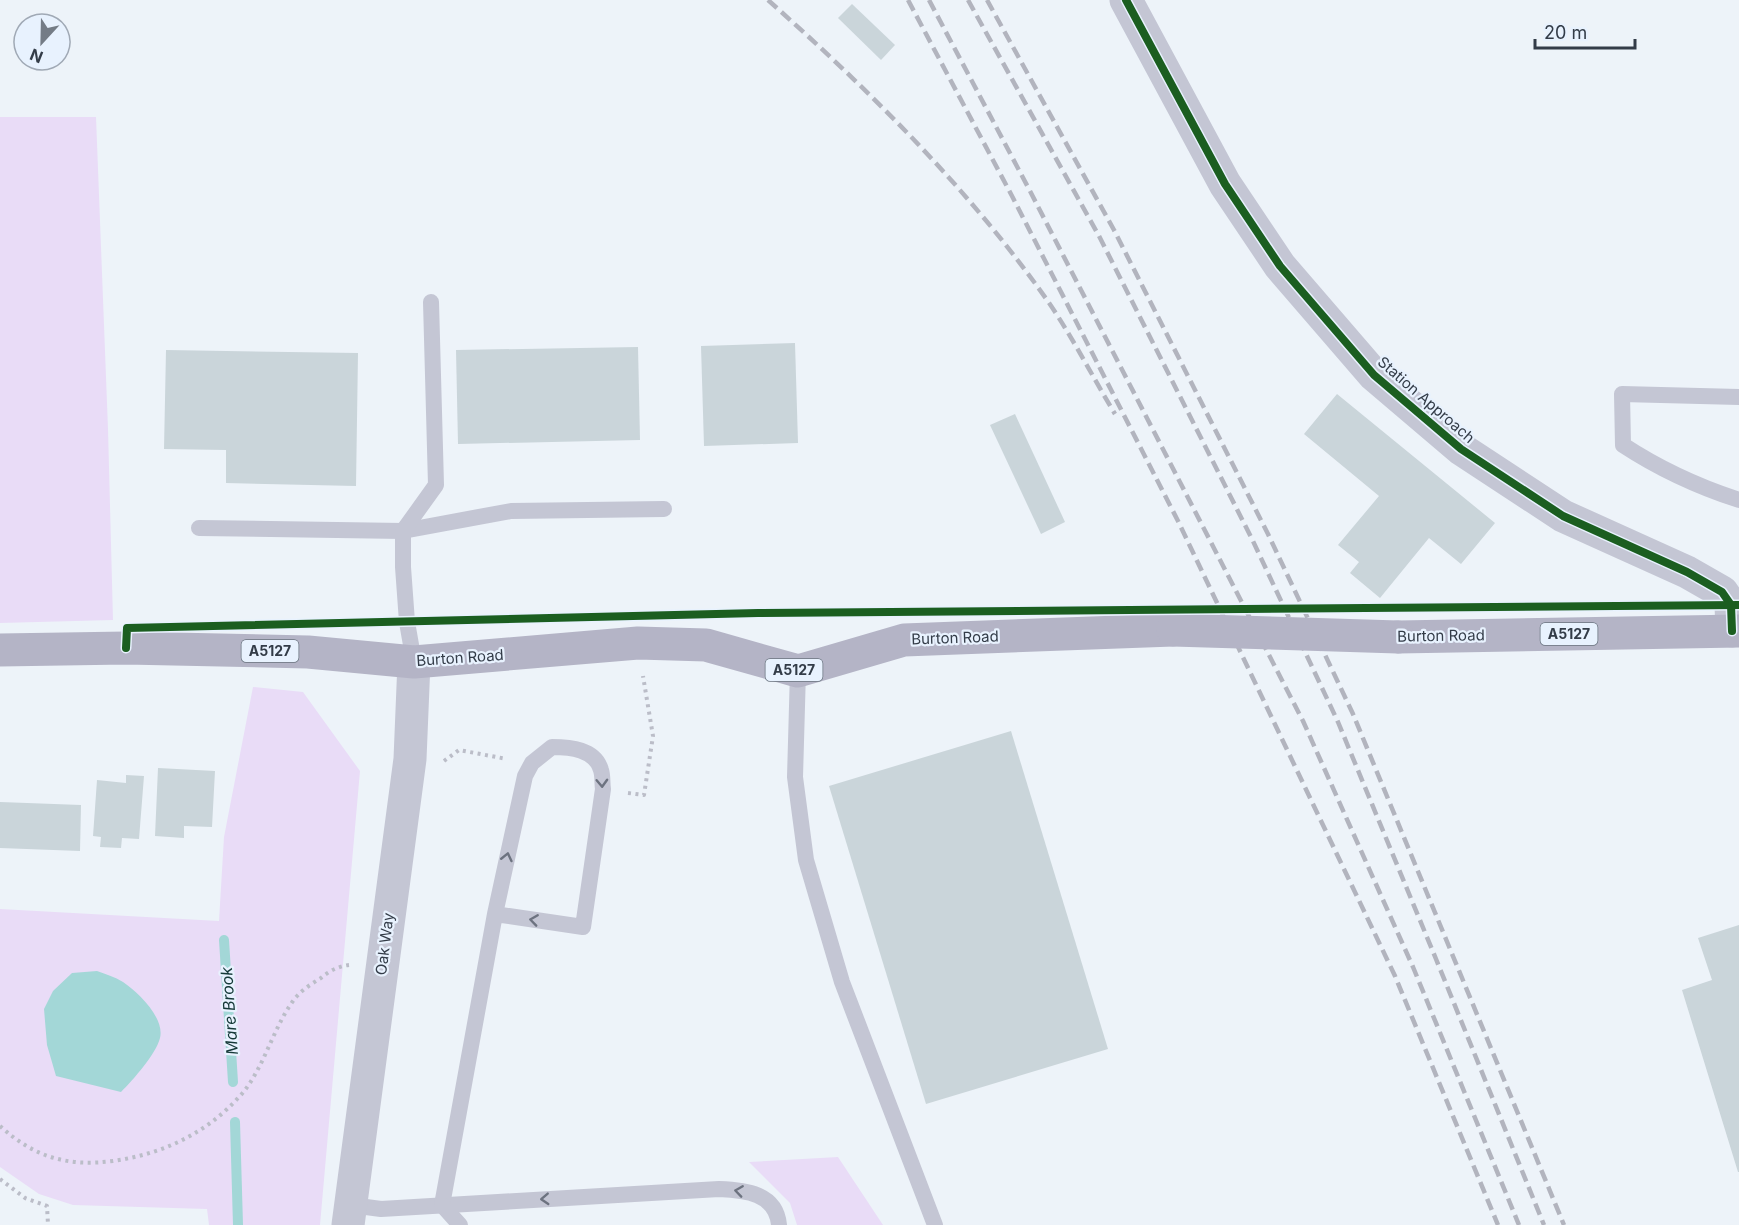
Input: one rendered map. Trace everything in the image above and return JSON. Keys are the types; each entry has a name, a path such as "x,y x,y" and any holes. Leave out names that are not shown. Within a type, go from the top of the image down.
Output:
{"highway":[{"name":"Burton Road","path":"0,650 126,648 308,652 414,663 638,643 706,645 798,671 904,640 1173,630 1398,637 1735,631"}],"street":[{"name":"Station Approach","path":"1126,0 1225,184 1280,266 1374,375 1461,449 1563,516 1687,572 1722,592 1731,605 1735,631"},
{"name":"Oak Way","path":"350,1215 410,759 414,663"}],"lane":[{"path":"414,663 407,622 403,567 404,531 436,485 431,302"},
{"path":"1739,397 1622,394 1623,445 1657,468 1708,490 1739,500"},
{"path":"199,528 404,531 511,511 664,509"},
{"path":"798,671 795,777 806,860 842,982 935,1225"},
{"path":"442,1205 495,914 525,776 532,763 552,747 575,748 593,758 601,769 603,789 583,927 495,914"},
{"path":"350,1215 381,1209 719,1189 744,1190 761,1196 778,1214 779,1225"},
{"path":"442,1205 460,1225"}],"path":[{"path":"603,789 644,795 653,736 638,643"},
{"path":"410,759 443,762 459,750 532,763"},
{"path":"0,1126 16,1141 40,1155 70,1162 95,1163 121,1160 177,1144 204,1128 241,1095 265,1056 285,1013 307,987 329,972 343,966 383,963"},
{"path":"0,1179 26,1198 47,1206 48,1225"}],"shaded area":[{"path":"0,117 96,117 113,620 0,623"},
{"path":"253,687 303,692 360,771 320,1225 209,1225 207,1209 73,1205 39,1194 0,1167 0,909 219,921 224,837"},
{"path":"838,1157 883,1225 797,1225 790,1203 749,1162"}],"water":[{"path":"97,971 120,980 136,992 149,1006 160,1030 160,1038 154,1052 121,1092 56,1076 47,1045 44,1009 53,991 72,973"}],"building":[{"path":"852,4 895,45 881,60 838,18"},
{"path":"795,343 798,443 704,446 701,346"},
{"path":"638,347 640,440 458,444 456,350"},
{"path":"166,350 358,353 356,486 226,483 226,450 164,449"},
{"path":"1337,394 1495,523 1461,564 1429,538 1380,598 1350,573 1359,562 1338,545 1379,496 1304,434"},
{"path":"1015,414 1065,522 1041,534 990,425"},
{"path":"1011,731 1108,1049 926,1104 829,786"},
{"path":"158,768 215,771 212,827 184,826 184,838 155,836"},
{"path":"126,775 144,776 139,839 122,838 121,848 100,847 101,837 93,836 97,780 126,783"},
{"path":"0,802 81,805 80,851 0,848"},
{"path":"1739,925 1738,1172 1682,990 1712,980 1698,938"}],"waterway":[{"name":"Mare Brook","path":"224,940 233,1082"},
{"name":"Mare Brook","path":"235,1122 238,1225"}],"railway":[{"path":"768,0 880,105 951,180 984,219 1047,300 1115,414"},
{"path":"908,0 1012,196 1178,521 1395,976 1498,1225"},
{"path":"929,0 1303,721 1413,967 1519,1225"},
{"path":"968,0 1099,236 1252,539 1338,722 1544,1225"},
{"path":"987,0 1114,230 1268,534 1353,714 1564,1225"}],"cycle path":[{"path":"1126,0 1225,184 1280,266 1374,375 1461,449 1563,516 1687,572 1722,592 1731,605 1732,631"},
{"path":"126,648 127,628 758,613 1739,605"}]}
